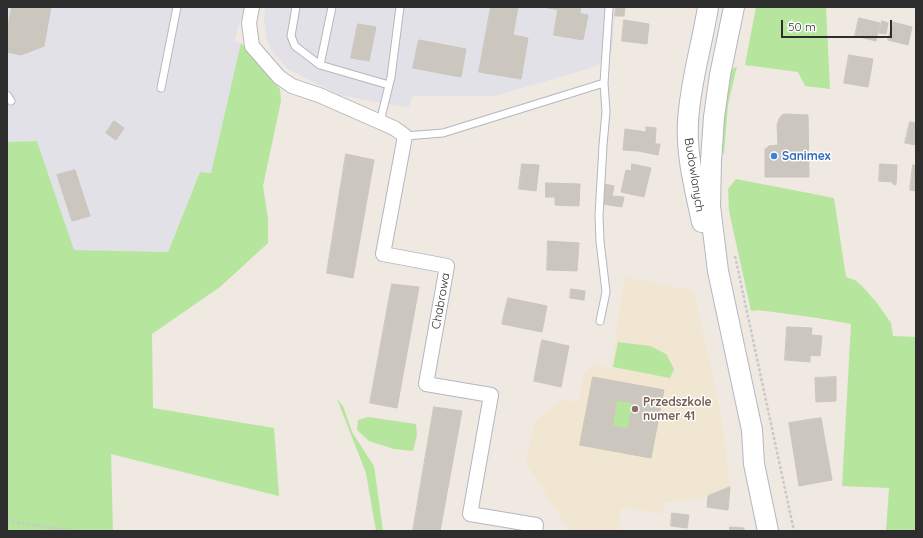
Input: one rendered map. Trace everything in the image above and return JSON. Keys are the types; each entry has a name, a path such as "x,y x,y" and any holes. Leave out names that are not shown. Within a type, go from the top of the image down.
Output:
{"main road":[{"name":"Budowlanych","path":"708,7 690,98 688,139 690,164 703,231 718,271"},
{"name":"Budowlanych","path":"734,7 718,86 711,156 710,206 718,271 752,430 754,464 768,531"},
{"name":"Budowlanych","path":"752,430 765,462 781,531"}],"street":[{"path":"252,7 249,23 252,46 279,77 292,86 319,95 394,128 404,136"},
{"name":"Chabrowa","path":"404,136 383,254 447,266 426,384 491,395 470,514 536,525 535,531"}],"lane":[{"path":"162,88 177,7"},
{"path":"296,7 291,36 295,46 320,65 388,85"},
{"path":"320,65 332,7"},
{"path":"380,122 391,77 400,7"},
{"path":"600,321 606,292 600,241 599,216 606,112 604,83 609,7"},
{"path":"404,136 443,133 604,83"}],"path":[{"path":"734,252 794,531"},
{"path":"7,521 75,531"}],"shaded area":[{"path":"7,7 245,7 234,41 241,44 211,173 200,172 168,252 74,250 37,141 7,142"},
{"path":"265,7 615,7 612,52 597,66 495,96 413,96 408,108 339,95 288,69 272,51 267,40 264,20"},
{"name":"Przedszkole numer 41","path":"625,277 694,291 721,415 730,486 698,499 664,502 663,514 620,507 619,531 570,531 526,463 535,421 562,400 579,403 584,374 594,365 611,368"}],"green space":[{"path":"756,7 826,7 830,89 805,86 798,72 745,65"},
{"path":"241,43 280,89 281,101 263,186 268,219 268,243 220,287 152,334 153,408 274,428 279,496 111,454 113,531 7,531 7,142 37,141 74,250 168,252 200,172 211,173"},
{"path":"737,66 728,105 724,154 719,149 730,71"},
{"path":"736,179 834,198 846,277 855,280 877,303 891,323 893,336 916,337 916,531 886,531 889,488 842,486 851,324 758,310 751,311 729,211 728,189"},
{"path":"618,342 650,346 666,354 674,369 670,378 613,367"},
{"path":"337,399 343,406 352,432 374,466 383,531 376,531 366,473"},
{"path":"617,400 633,403 628,429 613,426"},
{"path":"368,417 416,424 417,435 413,451 394,449 369,441 357,430 358,420"}],"building":[{"path":"12,7 51,7 44,46 21,55 7,52 7,32"},
{"path":"491,7 518,7 513,35 528,38 521,79 479,72"},
{"path":"543,7 581,7 580,13"},
{"path":"616,7 625,7 624,16 615,16"},
{"path":"558,10 588,15 583,40 554,35"},
{"path":"859,18 880,23 876,41 855,36"},
{"path":"624,20 649,24 647,44 622,41"},
{"path":"882,21 888,23 886,34 879,33"},
{"path":"893,22 912,27 908,45 888,40"},
{"path":"358,24 376,27 369,61 351,58"},
{"path":"419,40 466,49 461,77 413,68"},
{"path":"849,55 873,59 868,87 844,83"},
{"path":"782,115 808,115 809,177 765,177 765,149 769,146 778,145 777,125"},
{"path":"114,121 124,128 116,140 106,133"},
{"path":"910,122 916,123 916,145 905,143"},
{"path":"646,127 656,128 655,144 660,144 658,155 623,150 625,129 646,132"},
{"path":"346,154 374,160 353,278 327,273"},
{"path":"522,164 539,165 536,191 519,189"},
{"path":"632,164 651,168 644,197 621,192 626,170 631,171"},
{"path":"880,164 897,165 896,185 893,184 893,182 879,181"},
{"path":"913,165 916,166 916,191 910,190"},
{"path":"75,170 90,216 72,221 57,175"},
{"path":"546,183 580,184 579,206 555,205 555,197 546,197"},
{"path":"604,184 614,186 612,196 624,197 622,207 602,204"},
{"path":"548,241 579,243 577,271 547,270"},
{"path":"392,284 419,287 397,408 370,403"},
{"path":"571,289 585,291 584,300 570,298"},
{"path":"508,298 547,306 542,332 502,324"},
{"path":"787,327 812,328 811,335 822,336 820,356 810,355 810,362 785,360"},
{"path":"542,340 569,346 561,387 534,381"},
{"path":"593,377 664,390 651,458 580,445","holes":["617,400 633,403 628,429 613,426"]},
{"path":"836,377 836,401 816,402 815,378"},
{"path":"434,407 462,411 440,531 413,531"},
{"path":"821,418 832,480 799,486 789,423"},
{"path":"730,487 728,510 707,507 708,496"},
{"path":"672,513 689,515 687,528 671,526"},
{"path":"730,527 744,528 744,531 730,531"}],"place":[{"name":"Sanimex","path":"774,156"},
{"name":"Przedszkole numer 41","path":"635,409"}]}
